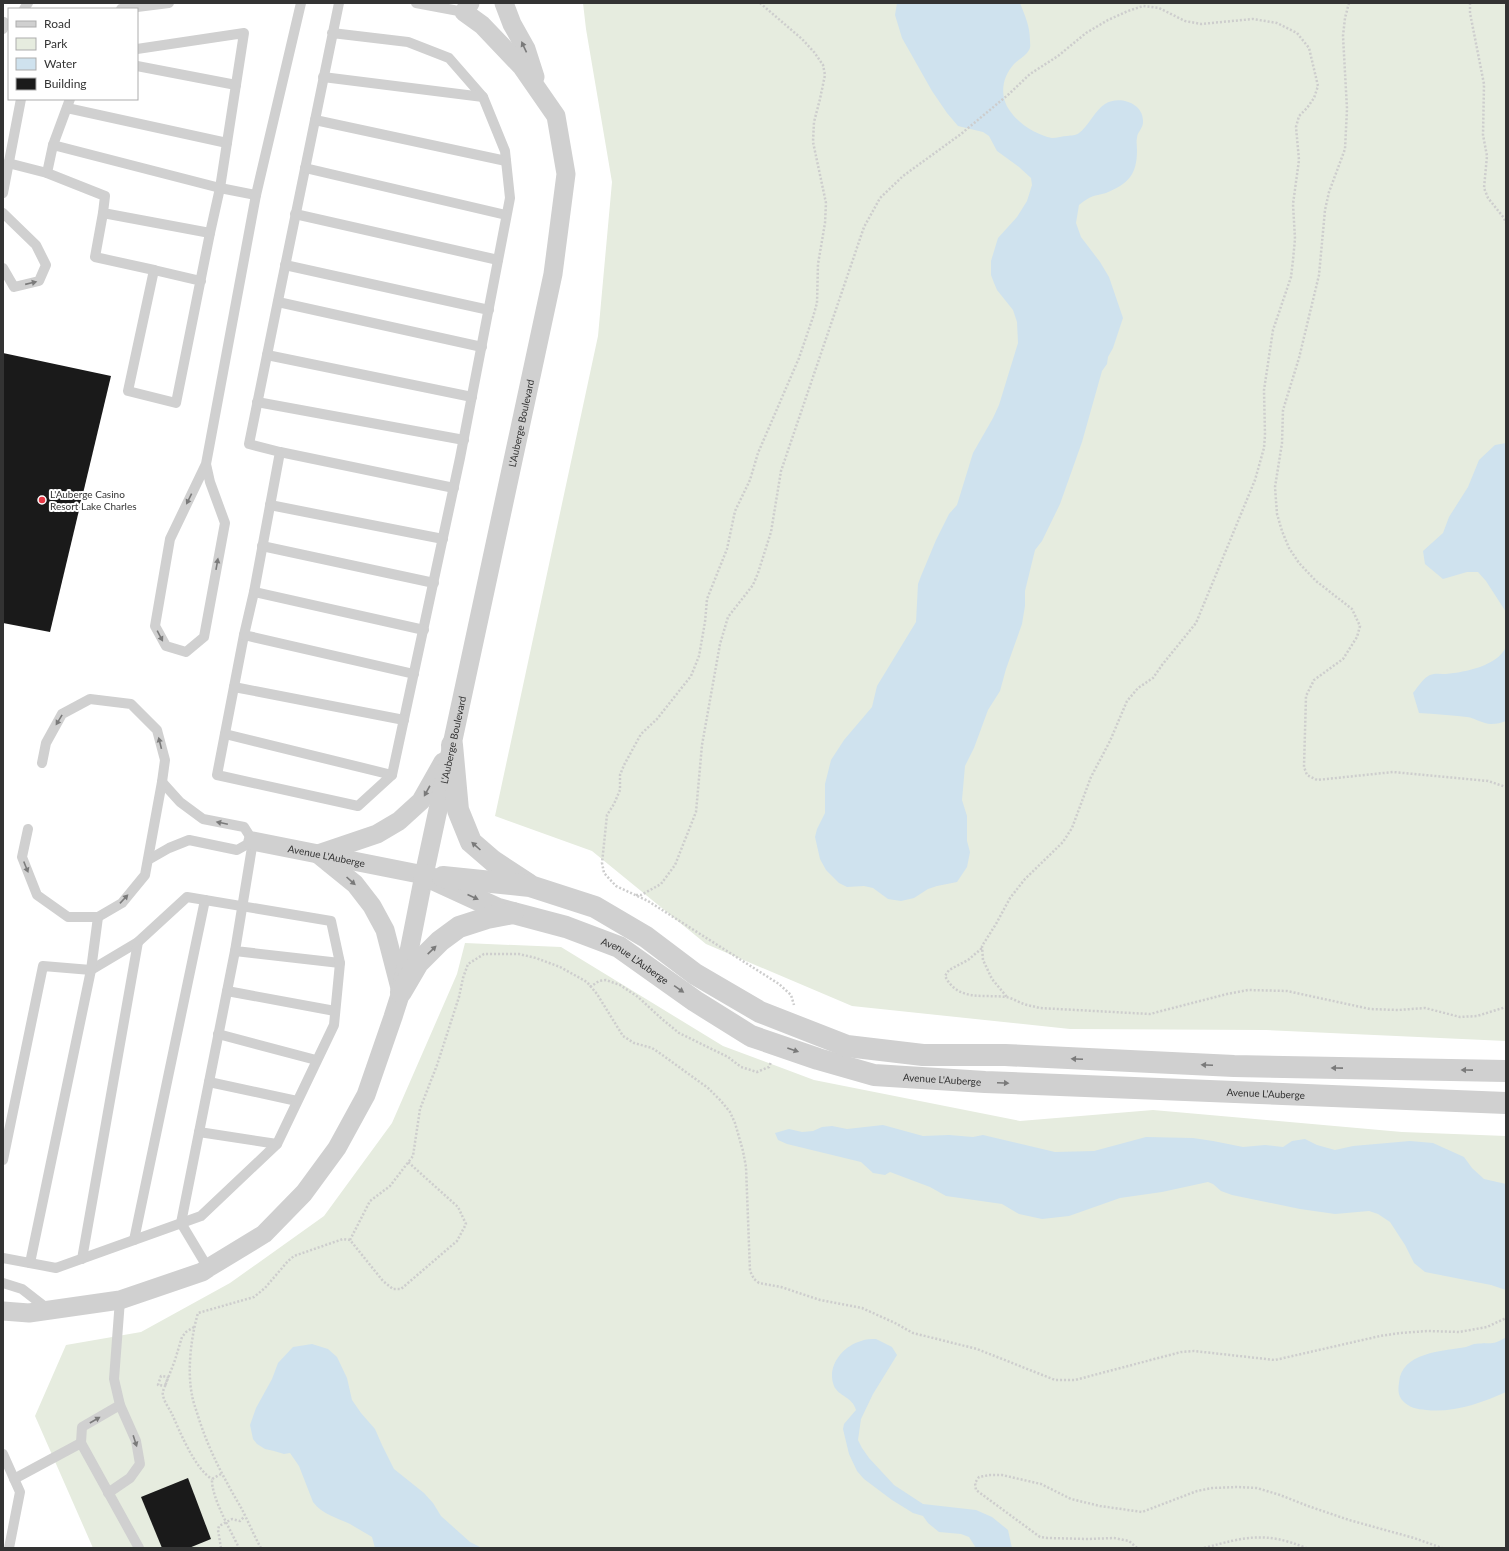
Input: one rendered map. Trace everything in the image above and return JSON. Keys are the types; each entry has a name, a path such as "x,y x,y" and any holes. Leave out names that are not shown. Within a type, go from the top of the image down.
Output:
{"street":[{"path":"504,3 512,24 526,49 542,97"},
{"name":"L'Auberge Boulevard","path":"3,1311 29,1313 120,1300 202,1272 264,1234 304,1193 337,1148 366,1095 401,992 424,875 553,274 566,174 556,116 522,67 467,7"},
{"path":"318,854 377,834 399,821 421,801 452,745"},
{"path":"452,745 458,810 471,842 492,861 530,886"},
{"name":"Avenue L'Auberge","path":"253,841 424,875 530,886 595,907 646,937 695,974 760,1012 847,1046 923,1055 1005,1055 1234,1066 1506,1071"},
{"path":"318,854 355,884 372,906 385,930 401,992"},
{"name":"Avenue L'Auberge","path":"424,875 498,909 566,927 619,947 695,1001 751,1036 818,1059 874,1075 985,1082 1506,1103"},
{"path":"401,992 418,963 440,941 459,927 487,918 513,913"}],"lane":[{"path":"129,8 169,3"},
{"path":"206,464 210,482 224,523 204,637 186,652 166,646 155,626 170,539 206,464 256,195 301,3"},
{"path":"338,3 249,444 280,452 454,488"},
{"path":"416,3 467,7"},
{"path":"138,49 244,33 220,188 176,403 128,391 154,270"},
{"path":"280,452 254,592 216,774 358,806 392,775 464,440 510,198 506,151 483,97 449,58 408,42 332,33"},
{"path":"138,66 236,85"},
{"path":"323,77 483,97"},
{"path":"3,193 20,100"},
{"path":"47,173 53,145 69,103 227,142"},
{"path":"315,120 506,161"},
{"path":"53,145 220,188 256,195"},
{"path":"8,163 47,173 105,196 95,258 201,281"},
{"path":"305,168 506,215"},
{"path":"3,213 36,245 46,265 39,281 14,287 3,268"},
{"path":"103,213 210,233"},
{"path":"296,214 498,260"},
{"path":"285,265 489,310"},
{"path":"278,302 482,347"},
{"path":"267,355 472,397"},
{"path":"257,402 464,440"},
{"path":"270,505 443,539"},
{"path":"262,546 434,583"},
{"path":"254,592 424,630"},
{"path":"244,635 414,674"},
{"path":"234,687 404,720"},
{"path":"28,829 22,857 38,895 68,917 98,917 122,903 145,875 165,760 157,730 131,704 90,699 62,714 46,743 42,763"},
{"path":"224,734 392,775"},
{"path":"162,782 180,802 203,819 244,827 253,841 235,950 181,1223 208,1268"},
{"path":"148,860 169,848 189,840 236,850 253,841"},
{"path":"3,1160 43,966 91,970 138,942 187,897 331,921 340,963 334,1025 277,1144 201,1216 56,1268 3,1258"},
{"path":"134,1240 205,900"},
{"path":"30,1263 91,970 98,917"},
{"path":"82,1259 138,942"},
{"path":"235,950 340,963"},
{"path":"227,991 335,1012"},
{"path":"218,1034 316,1060"},
{"path":"209,1082 297,1101"},
{"path":"199,1132 277,1144"},
{"path":"3,1283 22,1289 49,1310"},
{"path":"108,1492 130,1478 140,1464 136,1441 120,1405 114,1379 120,1300"},
{"path":"120,1405 82,1427 81,1443 139,1548"},
{"path":"14,1479 81,1443"},
{"path":"3,1454 20,1492 9,1548"}],"path":[{"path":"760,3 802,40 814,52 823,65 824,75 814,122 813,142 826,203 825,223 818,264 817,303 799,358 758,453 750,480 735,511 727,549 707,599 705,622 699,656 691,676 657,719 641,734 624,764 620,775 620,790 607,815 602,863 604,873 616,886 692,928 779,984 791,995 795,1007 788,1023"},
{"path":"1348,3 1344,36 1347,109 1345,149 1329,192 1325,210 1319,275 1300,358 1283,410 1282,443 1275,487 1277,514 1289,548 1299,563 1316,581 1352,609 1360,626 1357,637 1343,659 1314,680 1306,696 1304,767 1307,774 1317,780 1393,772 1488,781 1506,787"},
{"path":"1470,3 1470,13 1484,84 1483,135 1487,156 1484,188 1488,198 1504,218 1506,223"},
{"path":"636,896 641,895 661,884 675,865 696,812 702,745 720,644 728,617 753,585 758,573 772,532 781,471 864,227 880,198 902,176 961,134 1009,94 1030,74 1058,56 1086,33 1108,20 1128,11 1143,6 1159,8 1185,21 1201,24 1253,19 1277,23 1297,33 1309,48 1318,86 1314,98 1299,116 1296,127 1299,160 1293,204 1295,239 1293,260 1291,277 1273,330 1264,390 1264,448 1255,480 1196,623 1152,678 1138,688 1127,701 1110,741 1091,777 1072,828 1063,842 1025,879 1010,898 982,946 983,960 989,974 992,980 1007,997"},
{"path":"982,953 981,949 968,960 949,970 945,976 950,984 961,991 974,996 1007,997 1039,1008 1150,1014 1198,1001 1248,990 1287,992 1370,1009 1398,1010 1425,1008 1460,1017 1477,1016 1506,1007"},
{"path":"350,1240 370,1201 390,1186 413,1156 420,1109 437,1065 468,964 484,954 519,954 536,958 560,967 587,982 623,1036 634,1043 652,1048 661,1054 708,1088 730,1112 735,1123 746,1167 750,1271 754,1279 759,1284 781,1287 820,1300 862,1308 913,1333 977,1349 1023,1369 1055,1380 1075,1380 1181,1352 1194,1351 1275,1360 1380,1336 1421,1332 1459,1332 1487,1327 1506,1318"},
{"path":"590,987 599,981 606,980 620,985 638,997 679,1033 728,1057 741,1067 757,1072 769,1067 778,1045"},
{"path":"261,1548 221,1474 201,1426 192,1395 190,1356 194,1327 198,1313 254,1297 265,1288 294,1256 343,1239 350,1240 383,1281 393,1289 401,1289 457,1241 466,1224 458,1207 408,1162"},
{"path":"194,1327 186,1332 182,1337 162,1393 183,1441 206,1476 212,1479"},
{"path":"161,1376 168,1377 165,1386 158,1385 161,1376"},
{"path":"212,1479 221,1474"},
{"path":"1137,1548 1129,1541 1114,1538 1088,1539 1040,1537 976,1490 974,1484 980,1477 1002,1475 1041,1484 1071,1499 1100,1506 1142,1512 1197,1491 1225,1488 1257,1488 1349,1520 1414,1538 1442,1548"},
{"path":"212,1479 215,1495 226,1523 239,1548"},
{"path":"221,1548 218,1530 219,1526 232,1519 240,1520 244,1517"},
{"path":"1204,1548 1240,1538 1262,1537 1277,1538 1306,1548"}],"green space":[{"path":"583,3 1506,3 1506,1041 1266,1030 1070,1029 852,1006 706,944 592,851 495,816 598,336 612,182"},
{"path":"465,943 561,947 723,1046 814,1080 1020,1121 1153,1110 1402,1132 1506,1136 1506,1548 93,1548 35,1416 66,1345 141,1332 230,1283 324,1216 392,1123 457,974"}],"water":[{"path":"897,3 1020,3 1028,26 1030,48 1026,54 1010,69 1003,87 1003,93 1004,99 1010,111 1018,120 1034,132 1052,138 1076,135 1082,131 1102,106 1111,101 1117,100 1130,102 1135,106 1142,115 1143,122 1137,136 1137,159 1130,178 1114,190 1090,197 1079,205 1076,223 1081,237 1100,262 1109,277 1123,318 1113,348 1108,357 1107,364 1102,371 1082,442 1060,504 1042,541 1035,550 1025,591 1025,606 1022,624 1000,691 988,710 974,748 965,766 962,800 967,816 967,841 970,852 967,867 957,882 928,889 914,898 901,901 888,899 873,888 864,886 847,887 839,883 826,870 820,859 815,837 817,829 825,813 825,784 831,760 844,740 872,707 877,686 916,622 918,584 921,576 949,514 957,505 973,453 999,405 1018,343 1017,322 1013,310 997,290 994,283 991,275 991,261 998,238 1017,217 1027,201 1032,185 1031,178 997,151 989,136 983,132 958,126 947,113 932,91 902,38 895,15"},
{"path":"1506,443 1506,612 1486,581 1478,572 1467,572 1443,579 1425,564 1423,551 1443,533 1449,517 1468,487 1479,460 1495,445"},
{"path":"1506,647 1506,721 1497,724 1488,724 1467,717 1419,713 1413,693 1427,676 1434,674 1463,672 1480,667 1496,659 1502,654"},
{"path":"883,1125 923,1136 949,1135 973,1137 983,1135 1055,1152 1094,1151 1146,1137 1193,1138 1243,1147 1265,1145 1283,1147 1292,1141 1305,1139 1317,1145 1335,1150 1353,1146 1410,1141 1433,1143 1464,1157 1472,1168 1484,1179 1506,1184 1506,1290 1491,1285 1425,1272 1414,1263 1405,1245 1390,1222 1378,1214 1369,1211 1335,1214 1300,1209 1232,1195 1221,1191 1213,1184 1208,1182 1162,1192 1120,1198 1069,1216 1042,1219 1019,1214 1002,1204 946,1196 930,1187 890,1172 885,1175 873,1173 861,1162 787,1144 778,1140 775,1133 789,1129 802,1132 832,1126 847,1129"},
{"path":"1506,1337 1506,1392 1487,1400 1457,1409 1436,1411 1416,1409 1407,1405 1401,1398 1398,1387 1402,1373 1407,1365 1415,1359 1435,1352 1466,1347 1474,1344 1494,1343"},
{"path":"876,1339 892,1347 897,1355 873,1394 861,1419 858,1440 862,1448 869,1458 894,1485 923,1504 976,1510 992,1517 1008,1530 1012,1548 976,1548 969,1537 961,1534 939,1532 928,1523 923,1516 913,1513 892,1500 864,1479 857,1471 849,1454 843,1429 844,1424 856,1410 849,1399 836,1390 832,1379 832,1371 834,1364 842,1352 848,1347 863,1340"},
{"path":"312,1344 328,1349 337,1357 347,1378 352,1400 375,1429 394,1469 424,1493 433,1503 441,1516 470,1542 482,1548 375,1548 372,1537 350,1524 325,1513 313,1502 299,1466 290,1453 284,1454 265,1449 257,1444 253,1439 250,1425 256,1408 272,1379 278,1363 293,1347"}],"building":[{"name":"L'Auberge Casino Resort Lake Charles","path":"3,353 111,376 50,632 3,623"},
{"path":"188,1478 211,1539 189,1548 162,1548 141,1497"}],"place":[{"name":"L'Auberge Casino Resort Lake Charles","path":"42,500"}]}
